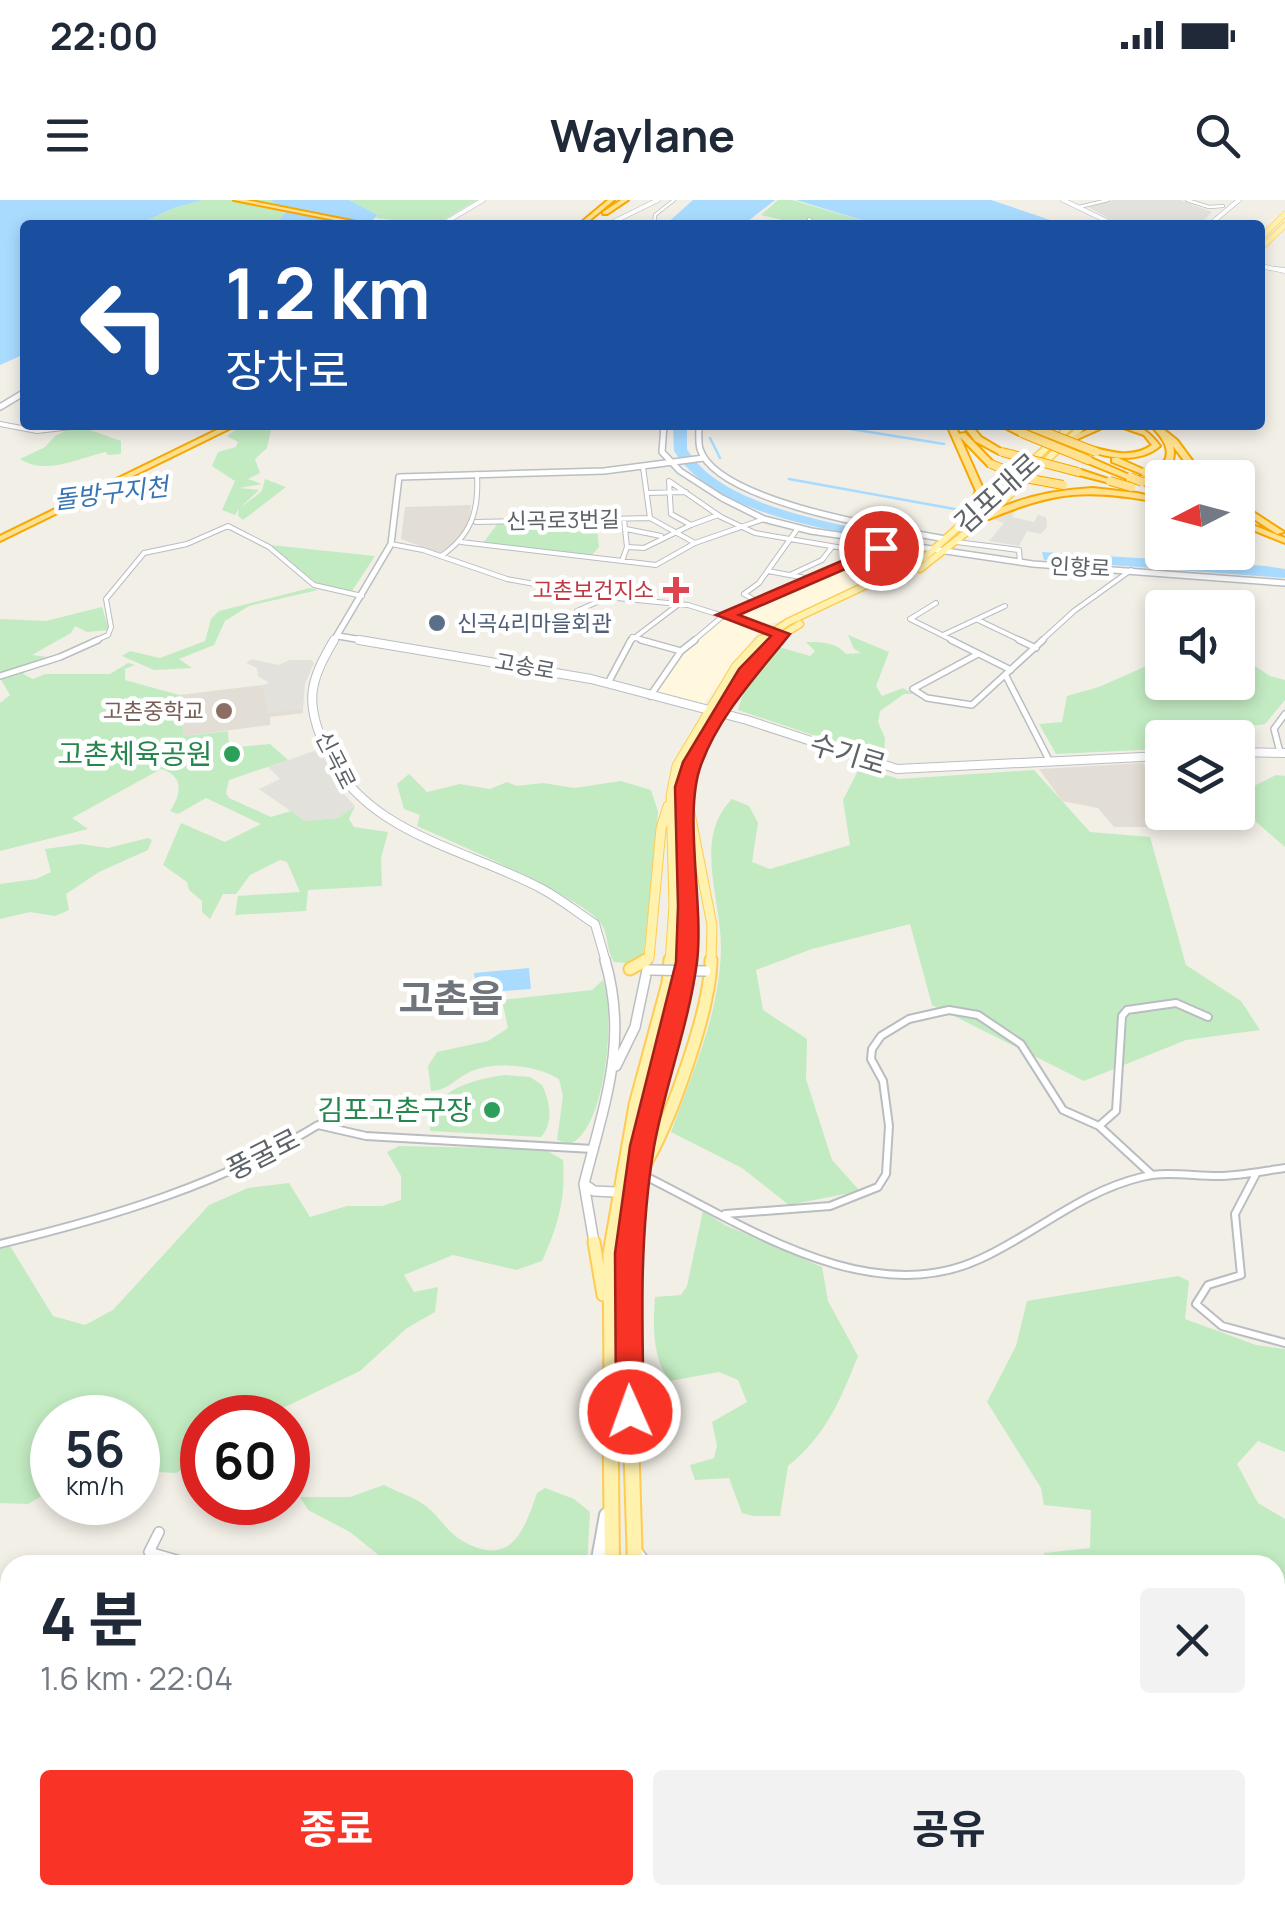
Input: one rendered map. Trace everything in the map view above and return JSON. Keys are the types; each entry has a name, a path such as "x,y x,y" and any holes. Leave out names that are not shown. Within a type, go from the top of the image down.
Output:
{"highway":[{"path":"237,200 343,220"},
{"path":"252,200 358,220"},
{"path":"589,220 614,200"},
{"path":"598,216 614,200"},
{"path":"591,220 625,200"},
{"path":"0,536 213,430"},
{"path":"117,476 221,430"},
{"path":"954,430 980,491 966,522"},
{"path":"957,430 991,464 1012,474 1063,485 1117,484 1159,472 1172,456 1159,430"},
{"path":"970,430 1002,452 1110,480 1145,483"},
{"path":"1035,430 1145,481"},
{"path":"1093,455 1137,456 1156,446 1147,433 1136,430"},
{"path":"1160,430 1185,460"},
{"path":"1068,434 1093,455 1145,481"},
{"path":"986,518 1024,499 1066,492 1117,492 1145,484"},
{"path":"1255,518 1284,538"},
{"path":"1255,523 1284,538"},
{"path":"1255,526 1284,538"}],"main road":[{"path":"1265,234 1273,213"},
{"path":"1265,236 1285,213"},
{"name":"김포대로","path":"636,1555 626,1279 642,1146 684,982 689,906 684,787 692,762 743,657 760,640 892,576 936,548 1068,434"},
{"name":"김포대로","path":"612,1555 609,1254 635,1105 662,1014 671,961 671,796 682,756 777,632 910,574 947,550 986,518 1068,434"},
{"path":"758,626 760,640"},
{"path":"640,1173 653,1152 694,1037 708,971 712,925 684,787"},
{"path":"630,970 649,966 661,828 671,796"},
{"path":"594,1242 607,1315"}],"street":[{"path":"449,220 483,200"},
{"path":"619,220 660,200"},
{"path":"654,220 655,214 674,200"},
{"path":"1063,200 1106,220"},
{"path":"1079,206 1100,200"},
{"path":"1079,206 1100,200"},
{"path":"1185,200 1207,207 1234,201"},
{"path":"1185,200 1215,213"},
{"path":"1213,220 1234,201"},
{"path":"1213,220 1234,201"},
{"path":"1210,220 1222,206"},
{"path":"663,430 660,446 672,462 710,491 764,518 848,537 886,539"},
{"path":"698,430 696,440 702,458 767,498 886,539"},
{"name":"신곡로","path":"594,1242 584,1184 612,1074 618,1023 597,926 527,882 379,816 347,788 309,697 316,672 391,544 398,478 644,467 702,458"},
{"name":"신곡로3번길","path":"644,467 650,518"},
{"path":"440,557 461,542 476,522 477,474"},
{"path":"691,525 671,514 668,480 741,528 872,553"},
{"path":"647,494 688,492"},
{"name":"신곡로3번길","path":"628,548 643,548 718,515"},
{"path":"622,561 628,548 624,518"},
{"name":"신곡로3번길","path":"476,522 650,518 695,542"},
{"path":"461,542 656,565 695,542 764,518"},
{"path":"0,676 60,657 108,635 111,627 106,598 141,555 187,544 228,526 266,545 314,585 362,596"},
{"path":"848,537 855,526"},
{"path":"855,526 946,539"},
{"path":"758,602 744,594 768,571 798,528"},
{"path":"626,529 662,537"},
{"name":"인향로","path":"886,539 1020,562 1285,583"},
{"path":"650,696 681,651 724,615 895,540"},
{"path":"957,542 1019,550 1020,562"},
{"path":"391,544 474,570 607,597 680,604 777,632"},
{"path":"790,575 822,560 832,546"},
{"path":"978,654 913,687 927,698 969,706 1074,611 1130,570"},
{"path":"768,571 813,579"},
{"path":"577,611 607,597"},
{"path":"608,683 632,636 680,604"},
{"path":"936,604 909,618 1011,670"},
{"path":"942,636 1005,606"},
{"path":"977,619 1036,648"},
{"name":"고송로","path":"338,636 608,683 716,713"},
{"path":"632,636 681,651"},
{"path":"1006,676 1050,762"},
{"name":"수기로","path":"716,713 897,769 1145,757"},
{"path":"1255,752 1282,753 1274,729 1285,714"},
{"path":"606,958 616,967 630,970 642,988"},
{"path":"612,1074 635,1027 649,966 708,971"},
{"path":"613,986 618,976 630,970"},
{"path":"1099,1126 1109,1120 1118,1102 1122,1016 1127,1010 1176,1003 1208,1017"},
{"path":"722,1215 830,1206 878,1188 886,1174 889,1126 883,1081 871,1054 882,1036 915,1016 957,1010 988,1020 1028,1052 1063,1110 1099,1126 1152,1175"},
{"name":"풍굴로","path":"0,1244 187,1190 285,1146 318,1125 366,1136 504,1141 592,1150"},
{"path":"640,1173 722,1215 826,1260 884,1274 917,1274 976,1262 1021,1240 1067,1206 1152,1175 1257,1173 1285,1168"},
{"path":"1257,1173 1235,1214 1241,1275 1234,1280 1208,1282 1200,1289 1196,1304 1202,1314 1218,1323 1285,1343"},
{"path":"584,1184 594,1190 636,1193"},
{"path":"599,1555 612,1473"},
{"path":"159,1532 149,1552 159,1555"},
{"path":"636,1550 640,1555"}],"shaded area":[{"path":"1114,200 1180,200 1212,212 1204,220 1112,220 1088,207"},
{"path":"471,505 469,523 454,543 439,553 401,539 405,507"},
{"path":"1015,510 1012,517 1034,522 1038,515 1046,517 1047,527 1041,534 1027,531 1019,546 989,541 1004,523 994,519"},
{"path":"888,547 921,554 781,621 763,625 732,615"},
{"path":"723,618 759,631 704,704 657,693 683,652"},
{"path":"252,659 278,665 290,660 311,660 314,663 305,684 303,709 268,714 263,685 269,683 258,676 257,668 246,663"},
{"name":"고촌중학교","path":"263,685 268,713 303,709 303,713 270,717 270,725 184,736 179,695"},
{"path":"320,749 336,785 355,806 338,818 305,821 259,789 280,779 268,767"},
{"path":"1143,763 1145,827 1114,827 1098,808 1062,801 1039,769"}],"green space":[{"path":"203,200 271,200 280,204 285,216 281,220 148,220"},
{"path":"349,200 477,200 443,220 393,220 376,218 378,215"},
{"path":"778,200 792,200 861,220 782,220 761,215"},
{"path":"66,430 90,430 121,441 121,454 106,452 51,466 20,459 45,447"},
{"path":"235,430 271,430 267,448 255,459 260,473 248,479 262,484 240,488 259,490 240,508 262,491 265,479 286,487 243,520 238,516 239,509 235,515 222,510 235,481 212,466 218,452 236,447 238,442 227,436"},
{"path":"596,520 599,547 591,556 483,543 498,523"},
{"path":"270,545 375,556 352,591 318,584"},
{"path":"310,588 318,590 249,606 225,621 214,645 179,659 192,668 154,670 122,656 130,651 160,658 205,641 211,619 219,611"},
{"path":"102,607 109,630 87,632 75,626 71,633 32,655 55,658 0,675 0,619 46,621"},
{"path":"848,635 889,652 876,686 882,696 903,688 913,694 904,694 880,711 884,759 738,710 754,676 779,647 810,656 815,651 806,642 817,642 833,645 846,654 861,653 854,649"},
{"path":"128,663 135,665 125,669 125,680 179,695 184,736 228,731 229,748 270,744 288,760 229,780 229,798 271,817 291,811 305,821 338,818 355,806 349,819 354,827 388,832 381,858 382,886 308,890 306,911 235,915 238,896 300,892 287,862 280,860 250,875 236,894 223,894 210,919 202,912 202,901 189,890 187,882 163,865 181,823 225,842 261,824 206,798 178,814 170,811 179,787 174,776 161,769 72,818 88,829 0,851 0,703 10,695 0,678 30,667 23,674 33,679 45,674 110,674"},
{"path":"1255,666 1285,680 1285,700 1265,724 1255,725 1255,720 1145,720 1145,750 1056,754 1039,724 1062,722 1067,696 1145,667 1145,700 1255,700"},
{"path":"860,767 899,779 1034,770 1090,832 1150,837 1186,965 1241,1001 1260,1030 1186,1040 1084,1081 932,1005 910,924 812,949 756,970 763,1010 807,1039 806,1079 832,1160 860,1191 789,1205 742,1168 671,1132 716,995 721,947 711,850 720,815 732,799 749,806 758,823 752,862 770,869 850,845 843,800"},
{"path":"409,774 427,792 460,784 490,789 507,782 517,786 543,783 574,788 621,781 651,790 658,811 643,959 636,964 614,962 602,925 591,914 517,871 417,826 420,815 404,809 397,784"},
{"path":"1276,775 1285,776 1285,847 1255,821 1255,786"},
{"path":"152,840 148,850 99,872 66,894 69,910 55,916 30,912 0,919 0,884 36,879 51,872 45,849 81,844 108,848"},
{"path":"603,980 608,1043 600,1095 582,1134 570,1144 557,1140 563,1096 559,1079 549,1074 513,1066 488,1067 431,1091 428,1066 437,1052 488,1041 508,1028 502,1000 592,990"},
{"name":"김포고촌구장","path":"504,1075 530,1077 542,1085 549,1112 548,1125 541,1137 430,1131 431,1117 444,1097 466,1084"},
{"path":"399,1146 544,1149 563,1160 560,1212 542,1261 516,1270 453,1255 404,1275 414,1292 438,1287 435,1312 407,1328 360,1371 310,1395 180,1395 180,1471 176,1473 160,1472 160,1395 30,1395 30,1503 0,1503 0,1249 10,1246 53,1316 85,1325 113,1310 209,1205 248,1188 289,1183 310,1217 347,1206 382,1206 401,1200 401,1176 387,1152"},
{"path":"703,1211 725,1225 822,1267 828,1301 858,1356 830,1416 788,1466 780,1516 742,1513 729,1478 695,1480 690,1465 714,1458 717,1446 712,1422 747,1402 738,1380 719,1372 670,1381 657,1352 655,1297 681,1295 687,1286"},
{"path":"1178,1276 1189,1281 1185,1319 1256,1345 1285,1349 1285,1452 1258,1441 1237,1464 1258,1503 1285,1519 1285,1555 1044,1555 1090,1548 1091,1510 1044,1505 1041,1488 987,1402 1016,1346 1027,1301"},
{"path":"384,1485 422,1503 461,1540 492,1550 503,1548 520,1533 537,1493 545,1488 574,1499 590,1512 588,1555 379,1555 350,1532 310,1511 310,1497 350,1497"}],"water":[{"path":"0,200 203,200 148,220 20,220 20,356 0,365"},
{"path":"271,200 349,200 378,215 372,220 280,220 285,212"},
{"path":"693,200 775,200 749,220 671,220"},
{"path":"796,200 991,200 1050,220 862,220"},
{"path":"673,430 687,430 687,449 700,466 737,492 784,510 850,527 846,533 751,507 707,484 674,451"},
{"path":"1042,552 1145,558 1145,568 1044,560"},
{"path":"1255,565 1266,566 1285,569 1285,578 1178,570 1255,570"},
{"path":"529,968 531,989 476,993 474,973"}],"waterway":[{"path":"857,430 944,444"},
{"path":"710,438 720,458"},
{"path":"789,479 960,510"}],"place":[{"name":"고촌보건지소","path":"676,590"},
{"name":"신곡4리마을회관","path":"437,623"},
{"name":"고촌중학교","path":"224,711"},
{"name":"고촌체육공원","path":"232,754"},
{"name":"김포고촌구장","path":"492,1110"}],"district":[{"name":"고촌읍","path":"451,999"}],"route":[{"path":"630,1412 628,1253 642,1146 678,1010 686,962 689,906 682,812 684,787 692,762 748,669 782,634 724,615 881,548"}],"water label":[{"name":"돌방구지천","path":"111,493"}]}
